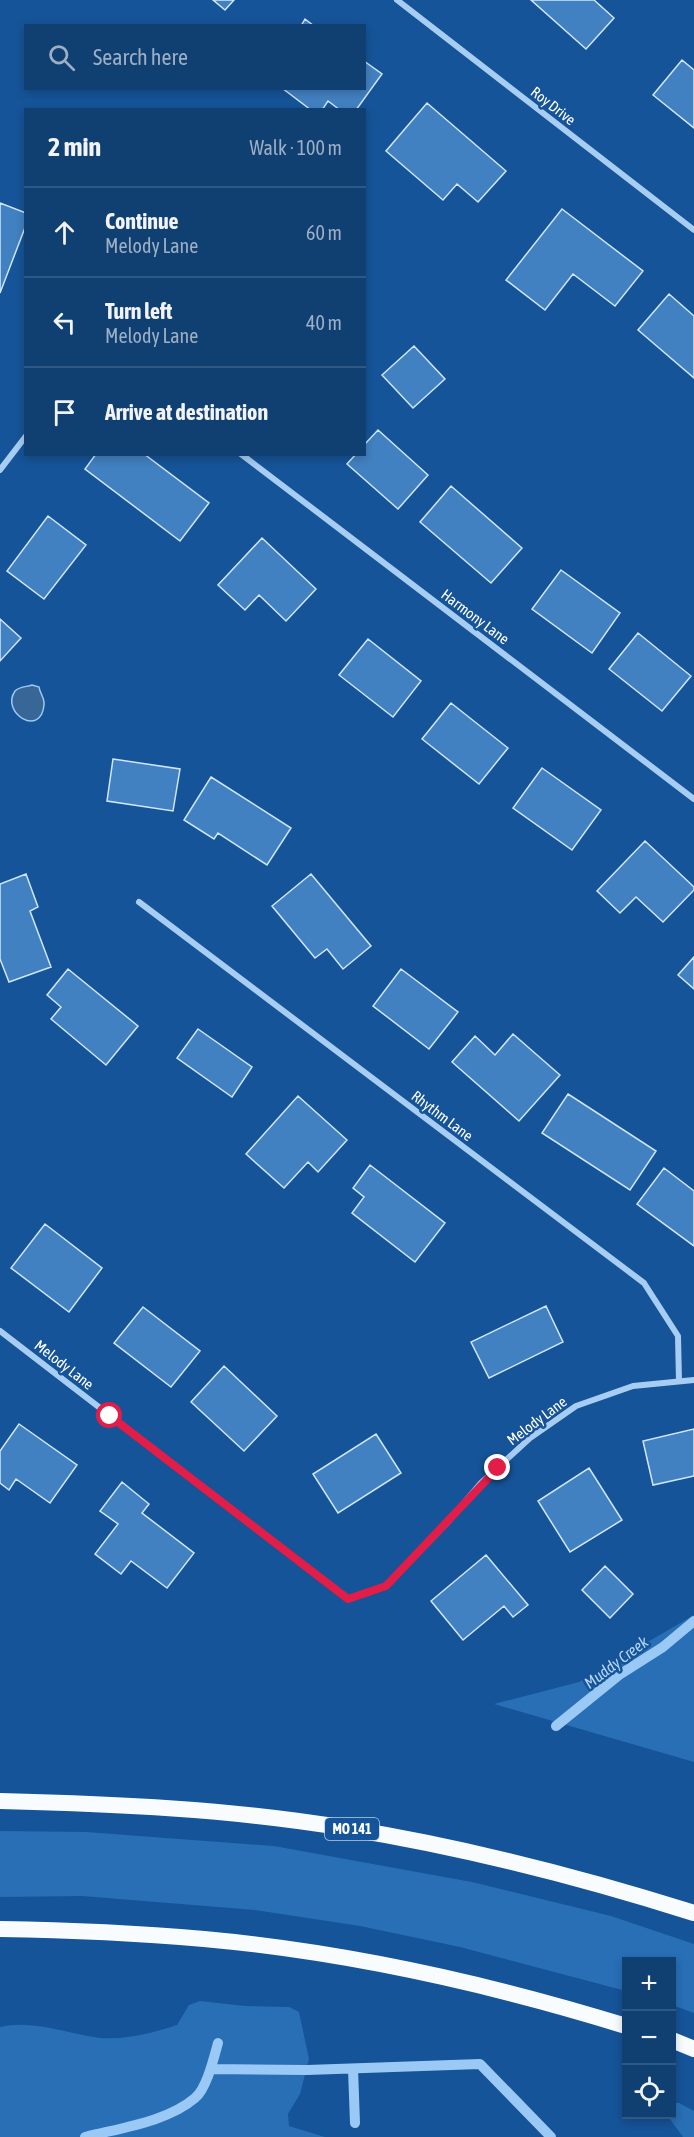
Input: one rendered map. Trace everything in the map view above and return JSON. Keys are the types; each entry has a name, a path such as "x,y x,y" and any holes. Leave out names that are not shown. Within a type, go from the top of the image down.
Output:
{"highway":[{"name":"MO 141","path":"0,1801 103,1804 221,1812 344,1828 460,1850 578,1878 694,1913"},
{"path":"0,1929 85,1930 195,1938 324,1955 443,1977 562,2006 622,2024"},
{"path":"676,2042 694,2049"}],"street":[{"name":"Roy Drive","path":"397,0 694,230"},
{"path":"0,470 24,439"},
{"name":"Harmony Lane","path":"244,456 694,799"},
{"name":"Rhythm Lane","path":"139,902 644,1283 678,1336 679,1381"},
{"name":"Melody Lane","path":"0,1331 348,1599 386,1586 447,1523 481,1483 530,1438 576,1406 633,1386 694,1380"}],"shaded area":[{"path":"32,685 39,687 44,705 41,715 36,720 30,721 17,714 12,699 17,689"},
{"path":"694,1615 694,1762 494,1704 579,1682"},
{"path":"0,1831 86,1832 274,1846 472,1882 611,1916 694,1944 694,2013 676,2006 676,1957 622,1957 622,1990 460,1947 360,1926 255,1910 82,1896 0,1897"},
{"path":"200,2001 245,2006 289,2007 299,2012 309,2059 300,2094 288,2114 289,2126 325,2137 0,2137 0,2027 37,2026 100,2038 129,2037 177,2025 189,2005"},
{"path":"676,2103 694,2111 694,2137 683,2137 670,2119 676,2119"}],"building":[{"path":"213,0 234,0 225,10"},
{"path":"531,0 594,0 614,18 586,49"},
{"path":"305,19 311,24 302,24"},
{"path":"682,60 694,70 694,128 653,95"},
{"path":"366,62 382,74 357,108 337,108 328,101 323,108 308,108 285,90 366,90"},
{"path":"427,103 506,171 478,202 457,184 443,200 386,151"},
{"path":"0,203 24,212 24,230 0,293"},
{"path":"562,209 643,271 615,306 573,274 545,310 506,280"},
{"path":"669,294 694,316 694,378 638,330"},
{"path":"414,346 445,379 413,408 382,375"},
{"path":"378,430 428,475 398,509 347,464 354,456 366,456 366,443"},
{"path":"95,456 147,456 209,503 180,541 85,469"},
{"path":"451,486 522,548 491,583 420,522"},
{"path":"48,516 86,545 44,599 7,571"},
{"path":"262,538 316,589 286,621 259,595 245,610 218,585"},
{"path":"561,570 620,613 592,653 532,609"},
{"path":"0,619 21,638 0,661"},
{"path":"638,633 691,676 662,711 609,669"},
{"path":"368,639 421,681 393,717 339,675"},
{"path":"451,703 508,748 479,784 422,739"},
{"path":"113,759 180,769 173,811 107,801"},
{"path":"542,768 601,810 572,850 513,808"},
{"path":"211,777 291,828 267,865 218,833 214,839 184,820"},
{"path":"645,841 694,887 694,890 663,922 636,897 620,913 597,891"},
{"path":"26,874 38,907 30,911 51,967 9,982 0,959 0,884"},
{"path":"311,874 371,946 343,969 327,949 315,958 272,906"},
{"path":"694,957 694,989 678,975"},
{"path":"68,969 138,1026 106,1065 51,1019 61,1007 47,995"},
{"path":"401,969 458,1012 429,1049 373,1006"},
{"path":"198,1029 252,1067 232,1097 177,1058"},
{"path":"513,1034 560,1075 519,1121 452,1062 475,1036 495,1055"},
{"path":"568,1094 656,1151 630,1190 542,1133"},
{"path":"298,1096 347,1140 318,1172 308,1162 284,1188 246,1154"},
{"path":"370,1165 445,1223 415,1262 352,1213 364,1197 353,1188"},
{"path":"664,1168 694,1191 694,1246 637,1204"},
{"path":"45,1224 102,1268 69,1312 11,1268"},
{"path":"546,1306 563,1342 489,1378 471,1342"},
{"path":"143,1307 200,1351 171,1387 114,1343"},
{"path":"224,1366 277,1416 244,1451 191,1402"},
{"path":"19,1424 77,1465 50,1503 16,1479 9,1490 0,1483 0,1451"},
{"path":"694,1429 694,1476 653,1485 643,1441"},
{"path":"376,1434 401,1473 338,1513 313,1474"},
{"path":"589,1468 622,1520 570,1552 538,1501"},
{"path":"122,1482 149,1504 142,1513 194,1553 167,1588 131,1561 121,1574 95,1554 118,1524 100,1511"},
{"path":"486,1555 528,1605 513,1617 504,1606 463,1640 431,1601"},
{"path":"605,1566 633,1594 610,1618 582,1590"}],"waterway":[{"name":"Muddy Creek","path":"556,1726 619,1675 663,1647 694,1621"},
{"name":"Muddy Creek","path":"85,2137 157,2119 184,2106 195,2098 203,2087 218,2043"},
{"path":"211,2069 307,2070 480,2064 551,2137"},
{"path":"353,2069 355,2123"}],"route":[{"path":"110,1416 348,1599 386,1586 447,1523 481,1483 498,1468"}]}
